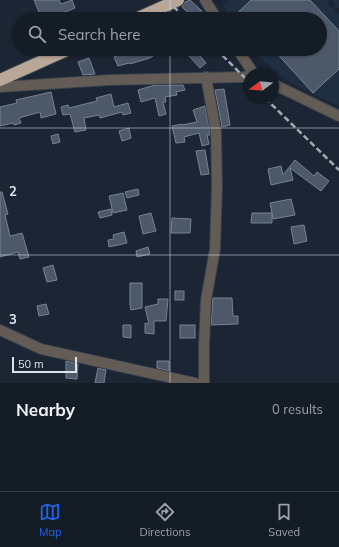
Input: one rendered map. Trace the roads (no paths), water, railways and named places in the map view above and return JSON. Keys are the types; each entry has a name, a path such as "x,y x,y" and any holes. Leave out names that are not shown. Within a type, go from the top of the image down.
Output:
{"highway":[{"path":"151,12 178,0"},
{"path":"0,80 53,56"}],"street":[{"path":"205,0 213,12"},
{"path":"242,56 250,68"},
{"path":"204,383 206,300 215,249 217,187 216,132 206,77"},
{"path":"0,87 109,80 243,77"},
{"path":"279,87 339,116"},
{"path":"0,330 41,349 195,383"}],"railway":[{"path":"167,0 179,12"},
{"path":"223,56 243,76"},
{"path":"271,104 339,170"}]}
